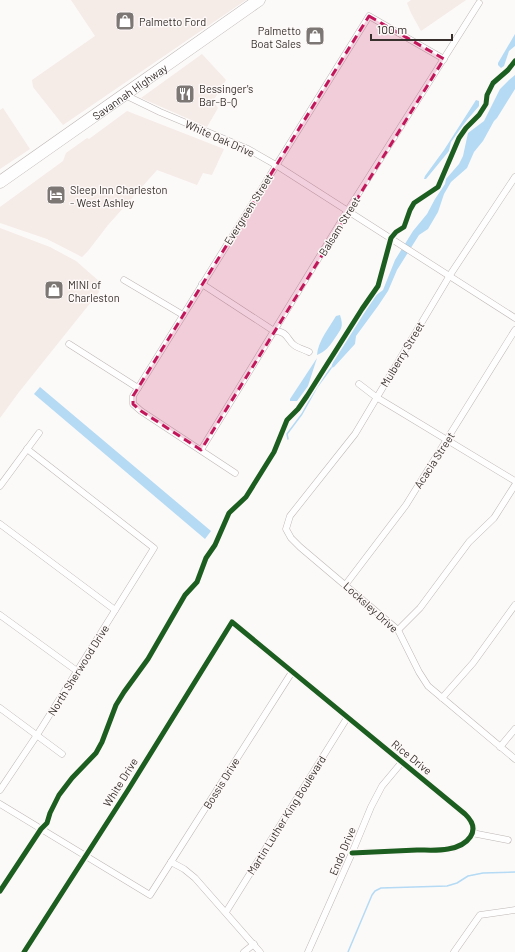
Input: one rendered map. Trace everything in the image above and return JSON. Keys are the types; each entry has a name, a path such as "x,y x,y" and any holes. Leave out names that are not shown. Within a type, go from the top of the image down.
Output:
{"highway":[{"name":"Savannah Highway","path":"0,182 259,0"}],"street":[{"name":"Balsam Street","path":"200,450 348,210 479,3"},
{"name":"Evergreen Street","path":"200,450 141,411 133,404 133,396 276,165 369,16 444,59"},
{"name":"White Oak Drive","path":"125,95 160,112 248,149 276,165 515,318"},
{"name":"Mulberry Street","path":"286,529 290,516 355,434 450,275 515,177"},
{"path":"124,280 183,315"},
{"path":"202,284 274,331 279,331 289,338 294,345 310,352"},
{"name":"Acacia Street","path":"346,584 406,505 515,330"},
{"path":"69,344 138,388"},
{"path":"359,384 376,397 515,481"},
{"path":"0,486 39,433"},
{"name":"North Sherwood Drive","path":"0,790 37,735 154,548 27,449"},
{"path":"200,450 234,473"},
{"path":"398,630 420,608 469,542 494,518 515,485"},
{"path":"0,524 115,610"},
{"name":"Locksley Drive","path":"286,529 291,538 300,547 346,584 398,630 419,672 428,686 515,759"},
{"path":"442,698 472,663 515,605"},
{"path":"0,615 77,671"},
{"name":"Rice Drive","path":"232,622 469,818 472,824 472,833"},
{"name":"White Drive","path":"24,952 128,790 232,622"},
{"name":"Bossis Drive","path":"86,855 150,895 292,672"},
{"path":"0,708 62,754"},
{"name":"Martin Luther King Boulevard","path":"226,912 347,718"},
{"path":"500,746 515,729"},
{"name":"Endo Drive","path":"308,952 376,796 402,762"},
{"path":"0,804 86,855"},
{"path":"352,853 448,849 464,843 472,833 508,840"},
{"path":"171,862 184,869 195,878 260,952"},
{"path":"454,952 480,916 515,910"},
{"path":"244,952 254,944"}],"highlighted area":[{"path":"369,16 444,59 201,450 141,411 133,404 133,396"}],"shaded area":[{"path":"71,0 246,0 63,125 33,87 32,80 95,36"},
{"path":"411,0 466,0 421,31 407,3"},
{"path":"202,54 226,80 213,101 218,108 207,127 141,98"},
{"path":"3,108 30,149 0,169 0,110"},
{"path":"127,111 224,149 212,175 203,173 197,185 157,170 108,225 82,257 47,239 0,223 0,207 63,161 66,153 87,138 89,139"},
{"path":"0,228 50,247 76,261 100,282 99,292 0,418"}],"water":[{"path":"515,34 515,46 509,51 504,66 501,68 498,63"},
{"path":"515,75 515,89 483,141 474,152 467,168 451,182 444,194 438,212 428,229 419,235 397,270 388,291 356,336 355,344 334,367 331,368 334,358 350,333 359,315 364,313 375,296 383,290 395,260 413,231 427,214 445,184 446,179 459,164 463,156 468,133 484,121 500,89"},
{"path":"476,100 479,101 479,106 451,142 449,151 426,179 424,179 425,176 444,150"},
{"path":"340,315 342,325 340,330 331,344 323,352 317,355 319,345 324,335 336,316"},
{"path":"317,358 308,386 297,401 290,401 290,399"},
{"path":"40,387 211,531 205,539 34,394"}],"waterway":[{"path":"288,439 287,434 302,414 317,387 331,368"},
{"path":"348,952 372,895 375,891 381,888 447,886 457,883 468,876 483,873 515,872"}],"cycle path":[{"path":"0,891 41,829 47,823 59,795 72,778 96,753 102,742 116,705 148,659 185,595 197,582 206,558 215,545 229,513 246,497 274,452 287,420 298,409 307,396 378,286 391,238 396,232 404,227 414,203 438,187 459,138 466,128 479,115 486,104 487,95 493,83 508,70 515,61"},
{"path":"24,952 128,790 232,622 465,814 473,826 473,832 466,841 461,845 448,849 352,853"}],"place":[{"name":"Palmetto Ford","path":"125,21"},
{"name":"Palmetto Boat Sales","path":"315,36"},
{"name":"Bessinger's Bar-B-Q","path":"185,94"},
{"name":"Sleep Inn Charleston - West Ashley","path":"56,195"},
{"name":"MINI of Charleston","path":"54,290"}]}
